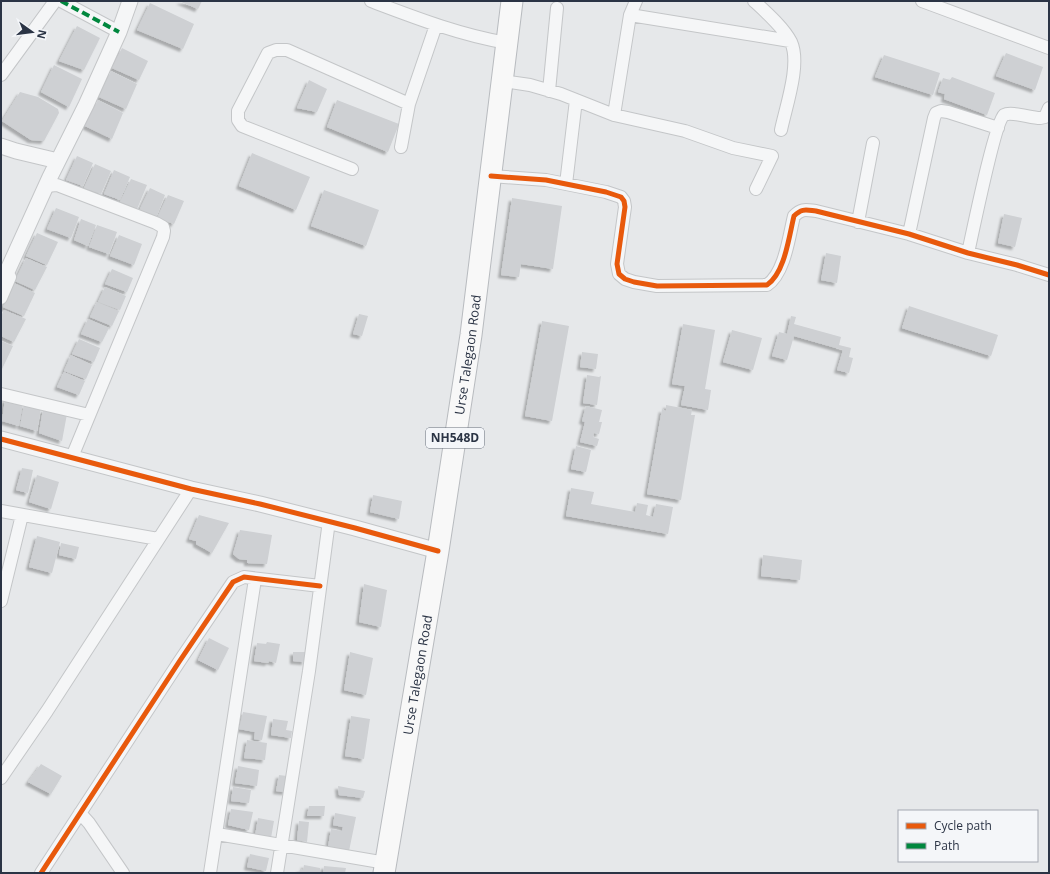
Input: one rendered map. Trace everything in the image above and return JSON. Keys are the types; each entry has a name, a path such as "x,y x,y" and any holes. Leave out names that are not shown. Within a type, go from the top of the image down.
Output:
{"highway":[{"name":"Urse Talegaon Road","path":"385,868 438,552 471,335 512,1"}],"street":[{"path":"1,75 55,1"},
{"path":"61,1 119,32"},
{"path":"1,285 46,186 86,105 119,32 130,1"},
{"path":"371,1 436,25 484,39 507,43"},
{"path":"614,115 630,16 636,1"},
{"path":"754,1 783,32 793,48 795,67 781,130"},
{"path":"922,1 1049,48"},
{"path":"549,91 557,8"},
{"path":"630,16 790,41"},
{"path":"401,146 409,104 436,25"},
{"path":"352,169 242,126 238,120 238,111 268,53 276,50 287,50 409,104"},
{"path":"503,81 530,85 576,100 614,115 685,131 732,148 772,156 756,189"},
{"path":"566,184 576,100"},
{"path":"968,253 992,147 1003,116 1008,114 1040,118 1045,116 1049,108"},
{"path":"909,234 936,113 941,111 948,112 998,128"},
{"path":"858,222 873,143"},
{"path":"1,146 58,161"},
{"path":"491,176 546,180 606,192 621,197 624,201 625,207 618,264 619,274 625,279 634,282 657,286 767,285 777,276 781,267 794,216 800,210 816,211 909,234 968,253 1017,264 1049,275"},
{"path":"46,186 57,185 156,223 163,227 164,231 145,282 72,457"},
{"path":"1,298 28,234"},
{"path":"1,394 89,415"},
{"path":"1,440 72,457 191,489 329,521 438,552"},
{"path":"1,778 191,489"},
{"path":"1,511 158,538"},
{"path":"1,601 22,515"},
{"path":"277,873 309,671 329,521"},
{"path":"41,873 233,582 244,577 320,586"},
{"path":"210,873 255,579"},
{"path":"80,813 89,823 123,873"},
{"path":"217,834 282,845 385,868"}],"building":[{"path":"179,1 202,1 198,9"},
{"path":"150,3 194,24 183,49 137,30"},
{"path":"77,26 100,38 84,70 59,61"},
{"path":"122,48 148,61 139,80 112,68"},
{"path":"1006,53 1043,67 1035,90 996,76"},
{"path":"884,55 940,73 933,95 875,77"},
{"path":"54,65 82,79 69,107 41,92"},
{"path":"111,71 137,84 126,109 99,97"},
{"path":"952,77 995,93 987,115 944,99 945,94 938,92 943,78 950,80"},
{"path":"309,80 327,89 317,112 297,108"},
{"path":"20,92 38,97 58,109 59,113 44,141 31,140 2,121"},
{"path":"98,100 123,113 112,139 85,126"},
{"path":"337,100 399,124 388,152 327,127"},
{"path":"252,153 310,177 296,210 239,186"},
{"path":"77,156 93,163 83,186 66,180"},
{"path":"95,164 111,171 101,194 84,188"},
{"path":"114,170 130,177 120,200 104,194"},
{"path":"131,179 147,185 137,209 120,202"},
{"path":"150,188 165,195 156,218 139,211"},
{"path":"324,190 379,210 366,246 311,226"},
{"path":"168,195 184,201 174,224 157,218"},
{"path":"512,198 562,206 553,269 521,264 519,277 501,275"},
{"path":"56,208 79,217 71,238 47,229"},
{"path":"1004,214 1022,218 1015,247 998,243"},
{"path":"81,219 96,225 88,246 74,240"},
{"path":"97,225 117,232 109,254 89,247"},
{"path":"37,233 58,242 47,265 26,256"},
{"path":"119,235 142,244 134,265 110,256"},
{"path":"826,253 841,256 837,283 821,280"},
{"path":"26,258 47,267 35,290 15,281"},
{"path":"112,269 133,278 127,292 105,284"},
{"path":"14,283 35,293 24,316 3,307"},
{"path":"105,287 126,296 120,310 98,302"},
{"path":"97,302 119,311 112,326 90,317"},
{"path":"909,306 998,335 991,356 902,328"},
{"path":"4,310 26,319 14,342 1,336 1,317"},
{"path":"359,314 368,316 362,336 353,334"},
{"path":"791,316 796,317 794,324 841,337 839,345 851,348 849,357 853,358 849,373 837,370 843,350 794,336 787,360 772,356 779,332 787,334"},
{"path":"88,319 109,328 102,342 81,334"},
{"path":"542,321 569,326 552,421 525,416"},
{"path":"683,324 715,330 705,389 711,390 708,410 681,405 685,386 672,384"},
{"path":"732,330 762,338 753,370 723,362"},
{"path":"79,339 100,348 94,362 72,354"},
{"path":"1,341 13,346 2,369 1,369"},
{"path":"582,352 598,354 596,369 580,367"},
{"path":"71,355 92,365 86,379 64,371"},
{"path":"64,372 85,381 79,395 57,387"},
{"path":"587,375 601,376 597,405 583,403"},
{"path":"5,399 23,403 19,426 2,421"},
{"path":"24,404 41,408 37,431 20,426"},
{"path":"666,405 692,410 691,415 695,415 681,500 647,494 662,409 666,411"},
{"path":"586,406 602,410 599,422 602,422 599,434 594,433 593,437 599,439 597,446 580,442 585,422 582,421"},
{"path":"43,409 67,414 62,441 39,433"},
{"path":"576,446 591,450 586,472 571,469"},
{"path":"22,468 33,470 28,493 16,490"},
{"path":"37,475 59,482 51,509 29,502"},
{"path":"571,488 594,492 591,504 635,512 637,503 648,505 646,515 653,517 656,504 673,507 668,534 566,516"},
{"path":"373,495 402,501 399,519 370,512"},
{"path":"199,515 229,523 212,553 196,544 196,541 189,539"},
{"path":"240,530 272,535 267,564 247,563 247,560 239,559 233,554"},
{"path":"37,536 60,542 52,573 29,567"},
{"path":"61,543 79,547 76,559 59,555"},
{"path":"763,555 802,560 800,580 761,576"},
{"path":"364,584 387,590 381,627 359,622"},
{"path":"209,638 229,648 218,670 198,660"},
{"path":"267,642 280,644 276,663 269,661 268,663 254,661 257,643 266,644"},
{"path":"293,652 305,652 305,662 293,661"},
{"path":"350,652 373,658 366,695 344,690"},
{"path":"243,712 267,716 262,740 254,739 255,732 239,729"},
{"path":"351,716 370,719 364,759 345,756"},
{"path":"273,719 288,721 286,730 292,731 291,738 271,735"},
{"path":"247,740 267,743 265,760 244,758"},
{"path":"41,764 62,776 51,794 28,782"},
{"path":"238,766 259,770 257,786 235,783"},
{"path":"279,775 287,776 286,792 276,791"},
{"path":"338,786 365,791 363,798 339,795"},
{"path":"233,787 251,790 249,803 231,801"},
{"path":"309,806 325,806 324,816 307,816"},
{"path":"231,809 253,812 249,830 228,825"},
{"path":"335,813 356,817 349,851 328,847 331,829 342,831 343,827 333,825"},
{"path":"258,818 274,821 271,838 255,836"},
{"path":"299,821 309,822 307,842 297,840"},
{"path":"250,854 269,858 266,871 247,867"},
{"path":"304,865 320,868 320,873 299,873 300,869 303,870"},
{"path":"324,866 346,868 345,873 323,873"}],"marked path":[{"path":"61,1 119,32"}],"cycle path":[{"path":"491,176 546,180 606,192 621,197 624,201 625,207 617,264 619,274 625,279 634,282 657,286 767,285 778,272 782,263 794,216 799,212 807,210 909,234 968,253 1017,265 1049,275"},
{"path":"1,439 191,489 260,504 355,528 438,551"},
{"path":"41,873 233,582 244,577 320,586"}]}
